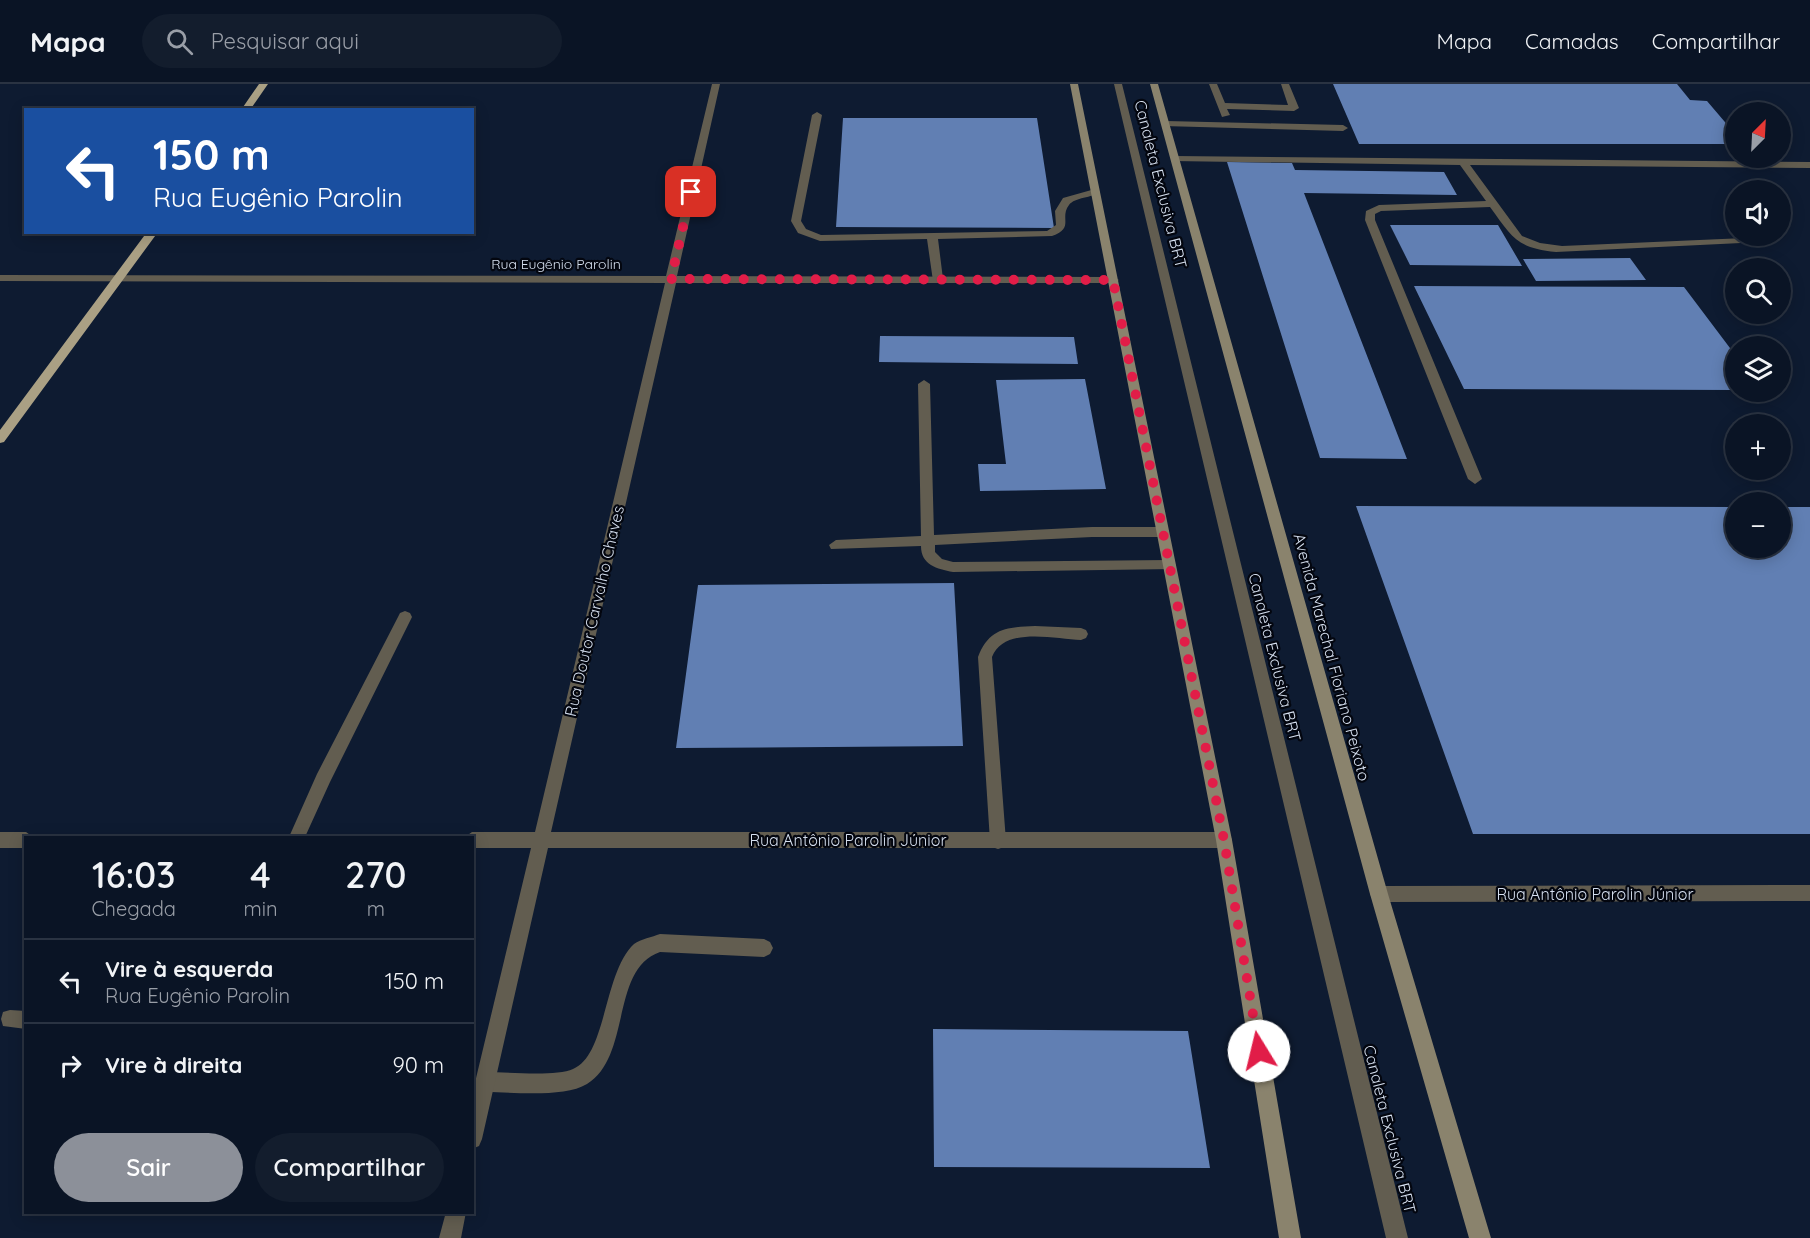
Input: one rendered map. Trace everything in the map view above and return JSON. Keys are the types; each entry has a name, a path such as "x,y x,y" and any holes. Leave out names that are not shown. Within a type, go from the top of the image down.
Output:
{"main road":[{"path":"246,108 264,84"},
{"path":"0,439 152,234"}],"street":[{"name":"Rua Doutor Carvalho Chaves","path":"474,1131 716,84"},
{"path":"1074,84 1224,840 1290,1238"},
{"name":"Canaleta Exclusiva BRT","path":"1118,84 1397,1238"},
{"name":"Avenida Marechal Floriano Peixoto","path":"1154,84 1379,894 1480,1238"},
{"path":"1213,84 1228,126"},
{"path":"1222,106 1294,108 1285,84"},
{"path":"817,115 796,221 802,231 820,238 1048,234 1057,231 1062,225 1060,211 1067,200 1095,192"},
{"path":"1166,124 1343,128"},
{"path":"1175,159 1810,165"},
{"path":"1462,162 1518,238 1546,249 1725,241"},
{"path":"1475,479 1370,220 1370,213 1379,207 1493,204"},
{"path":"932,237 937,279"},
{"name":"Rua Eugênio Parolin","path":"0,278 1113,280"},
{"path":"924,384 928,554 938,564 953,567 1169,565"},
{"path":"836,545 1092,532 1162,532"},
{"path":"297,836 323,779 405,616"},
{"path":"998,841 985,657 991,642 1002,635 1016,632 1081,634"},
{"path":"0,840 24,840"},
{"name":"Rua Antônio Parolin Júnior","path":"474,840 1224,840"},
{"name":"Rua Antônio Parolin Júnior","path":"1379,894 1810,893"},
{"path":"486,1082 563,1082 581,1077 600,1058 626,969 642,949 660,943 764,948"},
{"path":"450,1238 456,1214"}],"building":[{"path":"1333,84 1677,84 1690,100 1707,101 1725,122 1725,144 1359,144"},
{"path":"843,118 1037,118 1054,228 836,227"},
{"path":"1227,162 1292,163 1295,170 1444,172 1457,195 1304,193 1407,459 1320,458"},
{"path":"1390,225 1498,225 1522,266 1410,265"},
{"path":"1630,258 1646,280 1536,281 1523,259"},
{"path":"1414,286 1684,287 1725,341 1725,390 1464,389"},
{"path":"880,336 1074,337 1078,364 879,362"},
{"path":"1085,379 1106,489 980,491 978,464 1006,464 996,380"},
{"path":"1356,506 1725,507 1725,558 1791,558 1791,507 1810,507 1810,834 1473,834"},
{"path":"954,583 963,746 676,748 698,585"},
{"path":"933,1029 1188,1031 1210,1168 934,1167"}],"route":[{"path":"691,192 671,279 1113,280 1224,840 1259,1051"}]}
